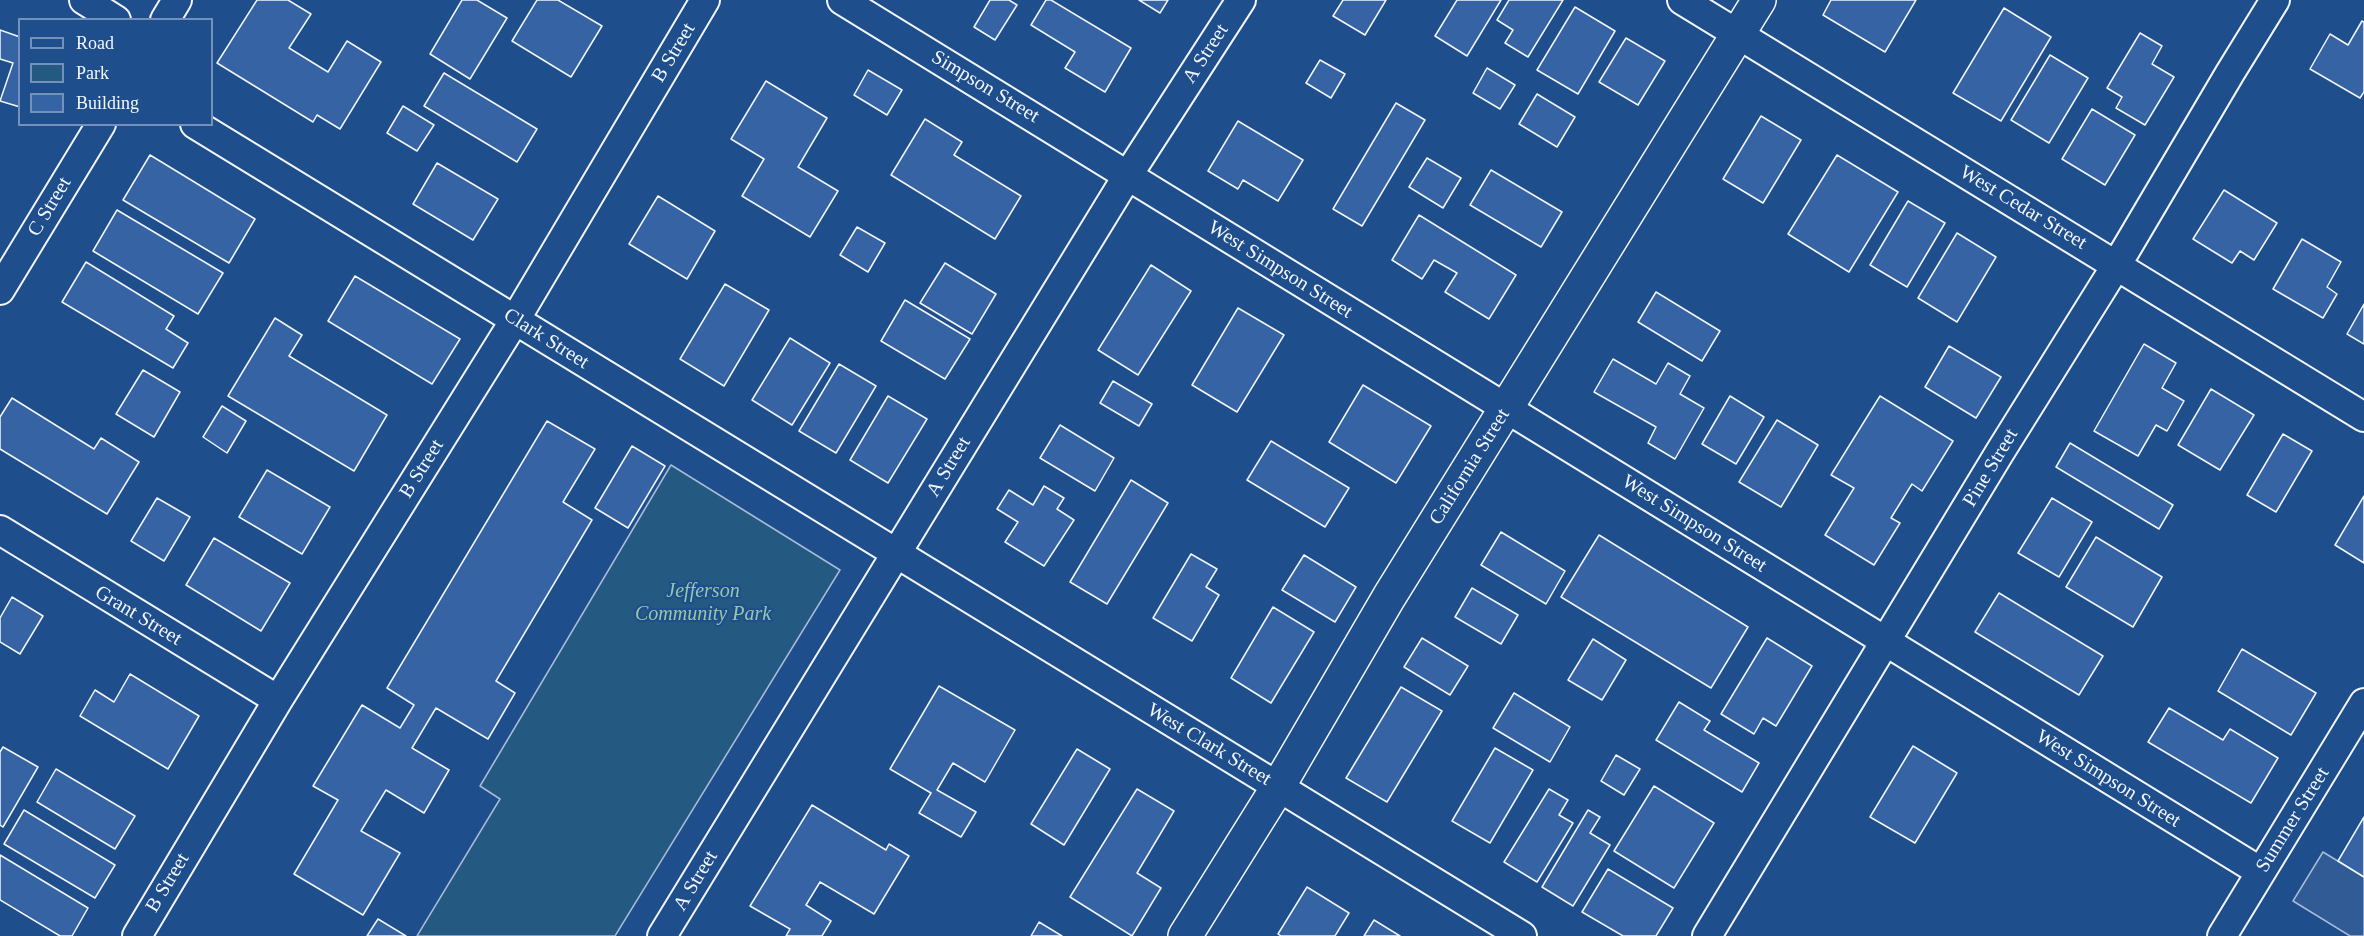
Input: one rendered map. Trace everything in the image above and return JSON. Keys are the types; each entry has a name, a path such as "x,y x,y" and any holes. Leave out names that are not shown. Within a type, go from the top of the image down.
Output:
{"street":[{"path":"84,0 113,18"},
{"path":"166,18 177,0"},
{"name":"B Street","path":"137,936 278,700 515,320 705,0"},
{"name":"Simpson Street","path":"842,0 1128,174"},
{"name":"A Street","path":"663,936 1128,174 1241,0"},
{"name":"West Cedar Street","path":"1682,0 2364,417"},
{"name":"California Street","path":"1185,936 1278,787 1389,597 1759,0"},
{"name":"Pine Street","path":"1707,936 2116,266 2229,73 2276,0"},
{"name":"C Street","path":"0,290 99,126"},
{"name":"Clark Street","path":"198,126 897,554"},
{"name":"West Simpson Street","path":"1128,174 1506,409 2261,872"},
{"name":"Grant Street","path":"0,530 278,700"},
{"name":"West Clark Street","path":"897,554 1522,936"},
{"name":"Summer Street","path":"2222,936 2364,704"}],"green space":[{"name":"Jefferson Community Park","path":"671,465 840,570 615,936 417,936 500,799 480,786"}],"shaded area":[{"path":"2323,852 2364,877 2364,936 2350,936 2293,901"}],"building":[{"path":"257,0 288,0 311,14 289,48 328,72 347,41 381,62 340,129 317,115 313,122 217,63"},
{"path":"462,0 477,0 507,18 470,79 430,54"},
{"path":"537,0 558,0 602,26 571,77 512,41"},
{"path":"990,0 1009,0 1017,5 995,40 974,27"},
{"path":"1046,0 1051,0 1131,48 1105,92 1065,68 1075,52 1031,25"},
{"path":"1139,0 1168,0 1160,13"},
{"path":"1343,0 1386,0 1365,35 1333,16"},
{"path":"1457,0 1501,0 1467,56 1435,36"},
{"path":"1509,0 1563,0 1528,57 1505,43 1513,30 1497,20"},
{"path":"1831,0 1916,0 1885,52 1823,15"},
{"path":"1575,7 1615,31 1578,94 1537,70"},
{"path":"2004,8 2051,37 2001,121 1953,93"},
{"path":"2362,21 2364,22 2364,92 2360,98 2310,69 2330,34 2348,45"},
{"path":"0,30 18,36 18,106 0,101 13,63 0,59"},
{"path":"2140,33 2162,46 2152,64 2174,77 2145,125 2116,108 2122,97 2107,88"},
{"path":"1626,38 1665,61 1638,105 1599,82"},
{"path":"2050,55 2088,78 2049,143 2011,120"},
{"path":"1320,60 1345,74 1331,98 1306,83"},
{"path":"1487,68 1515,85 1500,109 1473,93"},
{"path":"868,70 902,90 887,115 854,95"},
{"path":"444,73 537,129 517,162 424,106"},
{"path":"766,81 827,118 798,167 838,191 810,237 742,196 764,159 731,139"},
{"path":"1537,94 1575,117 1557,147 1519,124"},
{"path":"1396,103 1425,120 1362,226 1333,209"},
{"path":"403,106 434,125 417,151 387,133"},
{"path":"2092,109 2135,135 2105,185 2062,159"},
{"path":"1761,116 1801,140 1763,203 1723,179"},
{"path":"925,119 962,142 954,155 1021,196 995,239 891,175"},
{"path":"1238,121 1303,160 1278,201 1243,180 1238,189 1208,171"},
{"path":"150,155 255,219 229,263 123,200"},
{"path":"1837,155 1898,192 1849,272 1788,234"},
{"path":"1427,158 1461,178 1443,208 1409,187"},
{"path":"437,163 498,199 473,240 413,204"},
{"path":"1491,170 1562,212 1541,247 1470,205"},
{"path":"2224,190 2277,223 2254,260 2240,251 2232,263 2193,239"},
{"path":"658,196 715,231 687,279 629,244"},
{"path":"1908,201 1945,223 1907,287 1870,265"},
{"path":"117,210 223,273 198,314 93,251"},
{"path":"1419,215 1516,275 1489,319 1445,292 1457,273 1434,260 1422,279 1392,260"},
{"path":"857,227 885,243 868,272 840,255"},
{"path":"1957,233 1996,257 1957,322 1918,298"},
{"path":"2302,239 2341,262 2327,287 2337,294 2323,318 2273,289"},
{"path":"86,262 174,316 166,329 188,343 173,368 62,302"},
{"path":"945,263 996,294 972,334 920,303"},
{"path":"1151,265 1191,291 1138,375 1098,350"},
{"path":"355,276 460,339 432,384 328,321"},
{"path":"725,284 769,310 724,386 680,359"},
{"path":"1656,292 1720,331 1702,361 1638,322"},
{"path":"905,300 970,339 945,379 881,341"},
{"path":"2364,304 2364,344 2347,334"},
{"path":"1238,308 1284,335 1237,412 1192,385"},
{"path":"275,318 302,335 289,356 387,415 354,471 228,396"},
{"path":"790,338 830,363 792,425 752,400"},
{"path":"2144,344 2176,363 2162,388 2184,401 2167,431 2156,425 2138,456 2094,431"},
{"path":"1949,346 2001,377 1976,418 1925,387"},
{"path":"1613,359 1656,384 1668,363 1690,376 1680,394 1704,408 1675,459 1648,443 1656,427 1594,392"},
{"path":"839,364 876,386 836,453 799,431"},
{"path":"143,370 180,392 154,437 116,414"},
{"path":"1113,381 1152,404 1139,426 1100,403"},
{"path":"1363,385 1431,426 1396,483 1329,442"},
{"path":"2211,389 2254,415 2220,470 2178,445"},
{"path":"888,396 927,419 888,483 850,460"},
{"path":"1730,396 1764,417 1736,464 1702,444"},
{"path":"1880,396 1953,441 1922,491 1912,484 1891,518 1900,523 1874,565 1825,535 1854,488 1831,475"},
{"path":"12,398 94,449 101,438 139,462 107,514 0,449 0,417"},
{"path":"222,406 246,421 227,453 203,437"},
{"path":"1777,420 1818,445 1781,507 1739,482"},
{"path":"547,421 595,449 563,502 592,520 496,681 515,693 488,739 436,708 412,748 449,770 424,813 386,790 361,831 400,853 363,915 294,874 338,800 313,786 362,705 400,728 414,705 387,688"},
{"path":"1060,425 1114,458 1095,491 1040,458"},
{"path":"2283,434 2312,451 2276,512 2247,495"},
{"path":"1271,441 1349,488 1325,527 1247,480"},
{"path":"2070,443 2173,505 2159,529 2056,467"},
{"path":"632,446 665,466 628,528 595,508"},
{"path":"267,470 330,507 302,554 239,517"},
{"path":"1131,480 1168,503 1107,604 1070,582"},
{"path":"1044,486 1064,498 1057,509 1074,520 1044,566 1005,542 1018,522 997,509 1009,490 1033,505"},
{"path":"2364,496 2364,563 2335,545"},
{"path":"157,498 190,517 164,561 131,541"},
{"path":"2052,498 2092,522 2059,577 2018,553"},
{"path":"1501,532 1565,571 1546,604 1481,565"},
{"path":"1599,535 1748,627 1711,688 1561,597"},
{"path":"2096,537 2162,577 2133,627 2066,587"},
{"path":"214,538 290,583 261,631 186,585"},
{"path":"1191,554 1217,569 1206,587 1219,595 1192,641 1153,618"},
{"path":"1304,555 1356,587 1335,622 1282,590"},
{"path":"1472,588 1518,615 1501,644 1455,617"},
{"path":"1999,593 2103,656 2079,695 1975,632"},
{"path":"12,597 43,616 20,654 0,642 0,618"},
{"path":"1273,607 1314,632 1271,703 1231,678"},
{"path":"1422,638 1468,666 1450,695 1404,667"},
{"path":"1767,638 1812,666 1776,726 1763,718 1754,734 1721,714"},
{"path":"1593,639 1626,660 1602,700 1568,680"},
{"path":"2242,649 2316,693 2291,735 2218,691"},
{"path":"130,674 199,716 168,769 80,716 95,690 114,702"},
{"path":"939,686 1015,730 985,782 953,763 937,790 976,812 961,837 919,813 931,793 890,769"},
{"path":"1401,687 1442,711 1387,802 1346,778"},
{"path":"1514,693 1570,727 1550,762 1493,728"},
{"path":"1679,702 1710,721 1704,730 1759,763 1742,792 1656,740"},
{"path":"2169,708 2223,740 2230,729 2278,758 2251,803 2148,742"},
{"path":"1913,746 1957,773 1915,843 1870,817"},
{"path":"3,747 38,767 3,827 0,825 0,752"},
{"path":"1495,748 1533,770 1490,843 1452,821"},
{"path":"1077,749 1110,769 1064,845 1031,824"},
{"path":"1616,755 1640,769 1624,795 1601,781"},
{"path":"56,769 135,816 115,849 37,802"},
{"path":"1654,786 1714,823 1674,888 1614,851"},
{"path":"1137,789 1174,811 1137,873 1161,888 1132,936 1070,897"},
{"path":"1549,789 1568,800 1559,815 1573,823 1537,882 1504,862"},
{"path":"812,805 886,850 889,844 909,856 874,914 820,882 806,905 831,921 822,936 786,936 790,929 750,906"},
{"path":"24,810 115,865 95,898 4,844"},
{"path":"1588,810 1600,817 1590,833 1610,845 1573,906 1542,887"},
{"path":"2364,817 2364,877 2338,861"},
{"path":"0,855 88,908 72,936 60,936 0,900"},
{"path":"1608,869 1673,908 1656,936 1623,936 1582,912"},
{"path":"1307,887 1349,913 1335,936 1281,936 1278,934"},
{"path":"378,919 406,936 367,936"},
{"path":"1374,920 1400,936 1364,936"},
{"path":"1039,922 1062,936 1031,936"}]}
